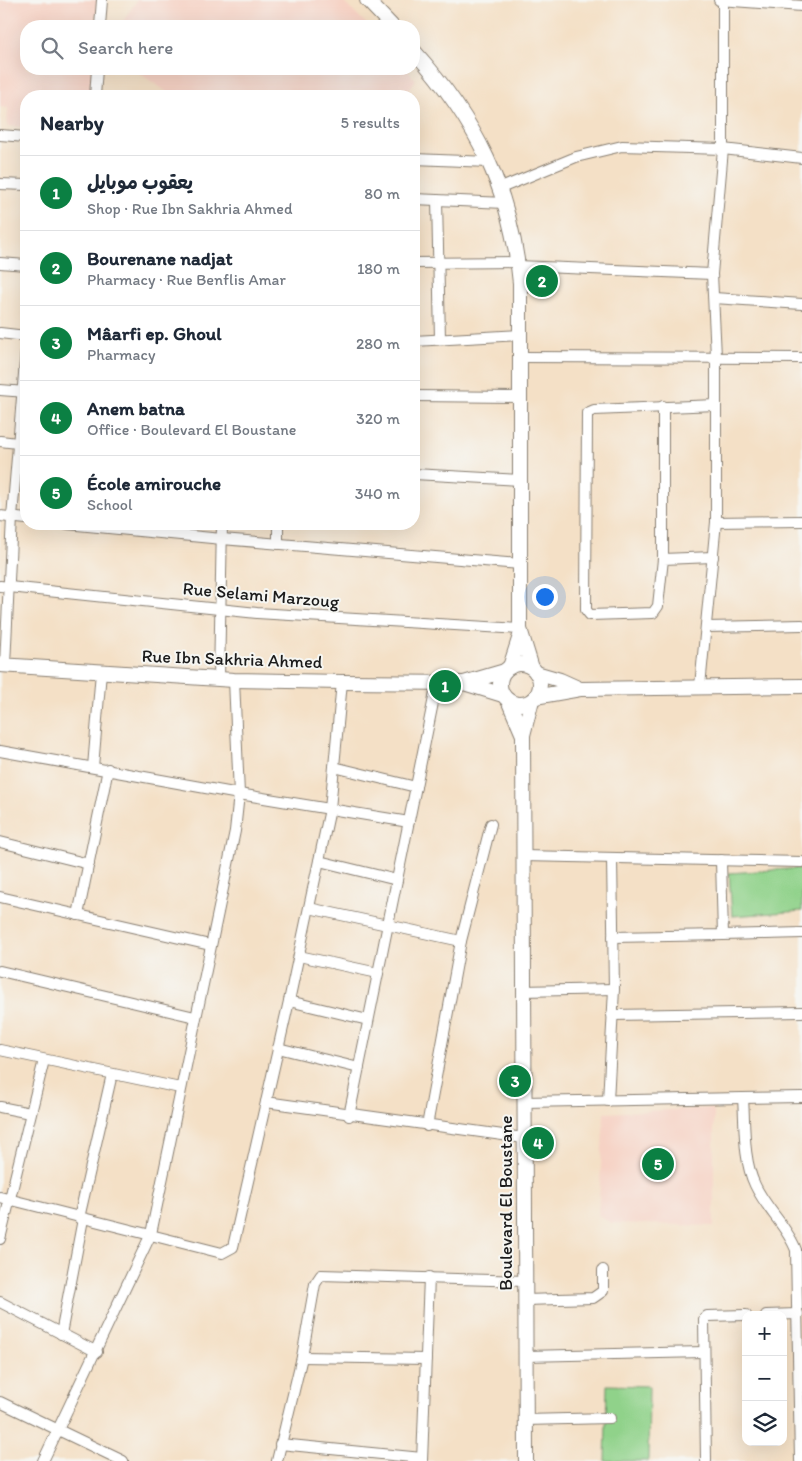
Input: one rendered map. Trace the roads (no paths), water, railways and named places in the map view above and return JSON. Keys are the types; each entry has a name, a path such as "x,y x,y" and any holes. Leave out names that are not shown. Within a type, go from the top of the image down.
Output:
{"main road":[{"path":"367,0 386,20"},
{"path":"420,57 432,70 461,111 489,162 501,188 518,264 521,335 521,631 540,686 534,698 523,735"},
{"path":"521,631 507,669 500,681 505,697 523,735"},
{"path":"464,683 523,664 534,671 580,689"},
{"name":"Rue Ibn Sakhria Ahmed","path":"2,665 234,680 464,683"},
{"path":"464,683 523,704 534,698 580,689 802,686"},
{"name":"Boulevard El Boustane","path":"523,735 526,1461"}],"street":[{"path":"100,20 102,0"},
{"path":"719,0 798,4"},
{"path":"700,686 716,522 716,356 712,274 723,149 723,0"},
{"path":"95,90 97,75"},
{"path":"0,135 20,137"},
{"path":"501,188 576,157 622,146 723,149 802,158"},
{"path":"420,159 489,162"},
{"path":"0,184 20,185"},
{"path":"420,199 505,203"},
{"path":"437,200 440,262 440,339"},
{"path":"0,263 20,264"},
{"path":"420,263 518,264 712,274"},
{"path":"714,298 802,304"},
{"path":"0,333 20,335"},
{"path":"420,341 521,335"},
{"path":"521,358 716,356 802,358"},
{"path":"0,390 20,392"},
{"path":"420,396 521,397"},
{"path":"663,406 663,559 658,606 655,612 599,615 588,613 585,605 586,415 594,410 663,406 716,405"},
{"path":"0,442 20,444"},
{"path":"2,665 4,587 20,464"},
{"path":"420,474 521,480"},
{"path":"0,516 20,518"},
{"path":"716,522 802,522"},
{"path":"125,530 222,540 520,564"},
{"path":"218,679 222,530"},
{"path":"278,530 278,544"},
{"path":"663,559 713,557"},
{"name":"Rue Selami Marzoug","path":"4,587 296,616 521,631"},
{"path":"707,627 802,625"},
{"path":"93,767 101,672"},
{"path":"43,1461 97,1352 151,1234 235,831 239,794 234,680"},
{"path":"4,1198 222,1253 233,1247 299,956 330,809 342,682"},
{"path":"349,1116 437,682"},
{"path":"0,750 239,794 409,822"},
{"path":"334,766 416,787"},
{"path":"78,915 108,770"},
{"path":"427,1126 461,941 491,824"},
{"path":"0,842 89,864"},
{"path":"523,856 802,862"},
{"path":"608,1100 614,989 612,858"},
{"path":"721,860 723,935"},
{"path":"319,861 397,880"},
{"path":"0,897 210,945"},
{"path":"309,908 461,941"},
{"path":"613,937 802,933"},
{"path":"299,956 378,973"},
{"path":"0,972 195,1017"},
{"path":"523,991 614,989"},
{"path":"289,1001 368,1020"},
{"path":"612,1015 802,1012"},
{"path":"278,1048 359,1068"},
{"path":"0,1050 180,1088"},
{"path":"0,1239 4,1198 44,1060"},
{"path":"61,1334 81,1218 112,1074"},
{"path":"524,1102 802,1097"},
{"path":"743,1098 748,1156 755,1185 792,1240 796,1250 801,1459"},
{"path":"266,1102 349,1116 524,1138"},
{"path":"0,1107 30,1113"},
{"path":"525,1300 593,1298 602,1292 603,1270"},
{"path":"277,1461 302,1357 315,1284 321,1275 525,1281"},
{"path":"280,1444 422,1460 429,1277"},
{"path":"0,1302 97,1352"},
{"path":"787,1314 798,1314"},
{"path":"706,1461 704,1317 742,1315"},
{"path":"525,1356 704,1352"},
{"path":"302,1357 426,1359"},
{"path":"0,1402 123,1461"},
{"path":"525,1420 610,1418"}],"place":[{"name":"Bourenane nadjat","path":"542,281"},
{"name":"يعقوب موبايل","path":"445,686"},
{"name":"Mâarfi ep. Ghoul","path":"515,1081"},
{"name":"Anem batna","path":"538,1143"},
{"name":"École amirouche","path":"658,1164"}]}
